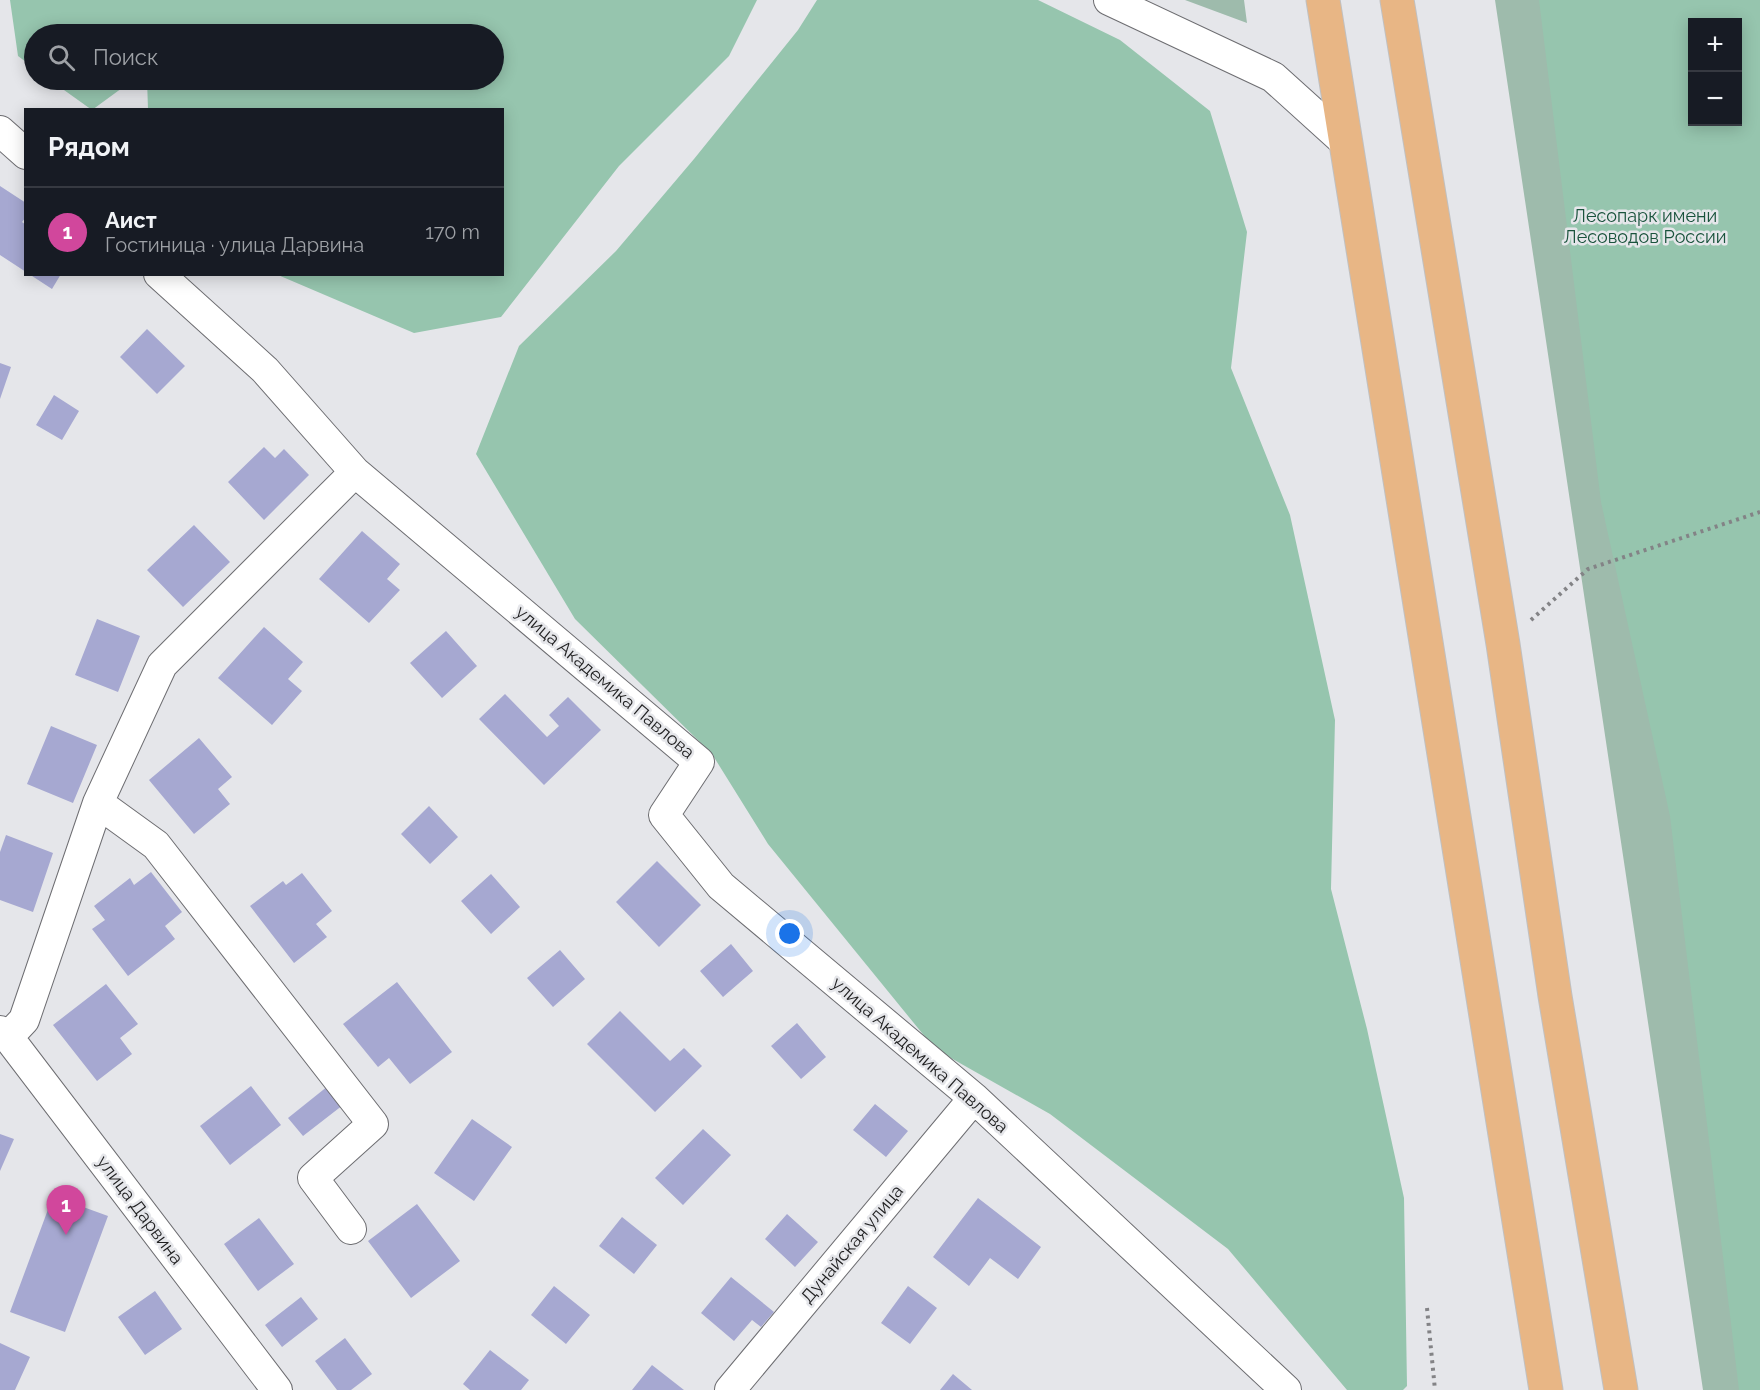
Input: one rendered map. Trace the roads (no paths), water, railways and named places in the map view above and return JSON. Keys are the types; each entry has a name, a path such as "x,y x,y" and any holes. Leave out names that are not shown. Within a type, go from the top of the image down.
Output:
{"main road":[{"path":"1323,0 1546,1390"},
{"path":"1397,0 1503,644 1555,996 1621,1390"}],"street":[{"path":"1109,0 1273,77 1345,142"},
{"path":"0,131 24,152"},
{"name":"улица Академика Павлова","path":"161,276 265,370 355,472 699,762 664,814 720,886 974,1098 1286,1390"},
{"path":"4,1034 24,1020 98,803 162,665 355,472"},
{"path":"98,803 156,845 374,1124 313,1178 351,1229"},
{"name":"улица Дарвина","path":"4,1034 277,1390"},
{"name":"Дунайская улица","path":"730,1390 974,1098"}],"place":[{"name":"Аист","path":"66,1235"}],"park label":[{"name":"Лесопарк имени Лесоводов России","path":"1645,226"}]}
